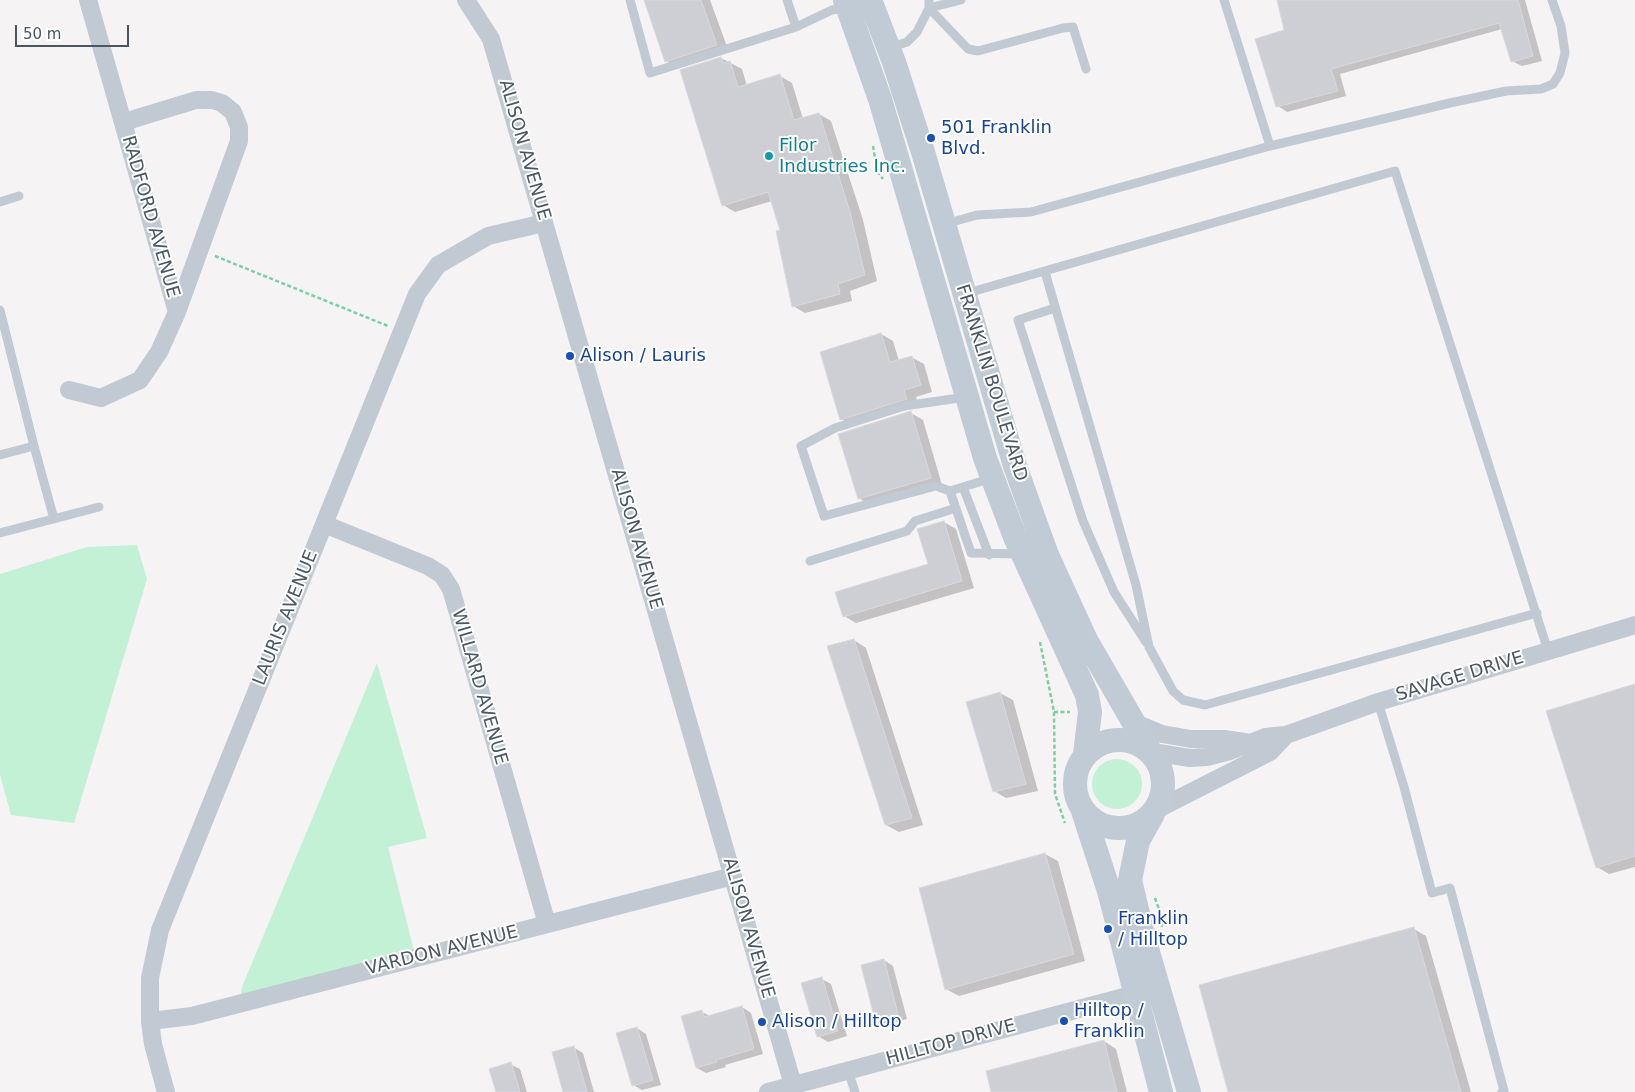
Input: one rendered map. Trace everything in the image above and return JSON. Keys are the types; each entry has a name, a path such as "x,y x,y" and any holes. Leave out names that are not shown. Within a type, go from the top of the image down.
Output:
{"main road":[{"name":"FRANKLIN BOULEVARD","path":"870,0 889,48 944,224 1014,466 1047,555 1086,640 1151,751"},
{"name":"FRANKLIN BOULEVARD","path":"847,4 880,99 966,397 992,478 1022,554 1087,695 1090,712 1085,755"},
{"path":"1161,1092 1134,994 1109,891 1076,795 1074,781 1078,767 1085,755 1096,746 1109,740 1124,739 1151,751 1162,773 1164,786 1154,812 1138,842 1130,880 1143,935 1189,1092"},
{"path":"1082,808 1092,819 1104,825 1118,828 1132,826 1154,812"}],"street":[{"name":"RADFORD AVENUE","path":"88,0 177,312"},
{"name":"ALISON AVENUE","path":"466,0 492,39 793,1085"},
{"name":"RADFORD AVENUE","path":"69,390 101,398 140,380 159,352 177,312 240,141 239,126 233,112 222,103 212,100 196,100 124,122"},
{"name":"LAURIS AVENUE","path":"166,1092 152,1044 150,1021 150,978 160,930 417,294 438,265 488,236 544,222"},
{"name":"WILLARD AVENUE","path":"324,524 428,566 442,575 451,588 547,924"},
{"name":"SAVAGE DRIVE","path":"1151,751 1169,756 1207,757 1265,737 1286,735 1378,702 1635,625"},
{"path":"1135,723 1162,734 1191,739 1224,739 1252,743"},
{"name":"SAVAGE DRIVE","path":"1154,812 1270,752 1286,735"},
{"name":"VARDON AVENUE","path":"150,1021 192,1016 733,876"},
{"name":"HILLTOP DRIVE","path":"768,1092 1134,994"}],"lane":[{"path":"630,0 650,73 796,27 847,4"},
{"path":"787,0 796,27"},
{"path":"929,4 961,0"},
{"path":"1224,0 1270,146"},
{"path":"944,224 977,216 1031,212 1270,146 1506,90 1541,89 1553,84 1560,73 1565,53 1561,26 1552,0"},
{"path":"889,48 906,42 917,32 929,4"},
{"path":"929,4 961,43 968,49 978,51 1073,27 1086,69"},
{"path":"964,294 1395,172 1548,651"},
{"path":"0,202 19,196"},
{"path":"1045,272 1136,585 1149,647"},
{"path":"1055,308 1018,320 1083,521 1114,592 1149,647 1173,691 1183,700 1205,705 1537,613"},
{"path":"0,310 54,519"},
{"path":"966,397 904,406 835,428 801,446 824,516 936,486 950,491 992,478"},
{"path":"0,455 34,446"},
{"path":"963,487 989,555"},
{"path":"950,491 971,553 989,555 1022,554"},
{"path":"0,533 99,507"},
{"path":"810,561 907,531 915,521 956,508"},
{"path":"1378,702 1404,787 1432,894 1450,888 1504,1091 1502,1092"},
{"path":"848,1070 855,1092"}],"path":[{"path":"199,250 402,331"},
{"path":"1054,712 1078,712"},
{"path":"1152,892 1162,918 1162,934"}],"green space":[{"path":"137,545 147,579 74,823 11,815 0,775 0,574 87,547"},
{"path":"377,663 427,838 388,847 415,955 239,1007 242,987"},
{"path":"1112,759 1122,759 1135,766 1142,779 1142,789 1135,802 1122,809 1112,809 1103,805 1096,798 1092,789 1092,779 1096,770 1103,763"}],"building":[{"path":"644,0 701,0 717,45 665,62"},
{"path":"1277,0 1518,0 1533,56 1511,62 1499,23 1331,69 1338,91 1276,107 1255,39 1284,30"},
{"name":"Filor Industries Inc.","path":"721,57 723,63 730,61 738,87 780,74 794,120 819,113 850,212 865,275 838,284 840,294 792,307 776,231 780,230 768,192 722,206 680,70"},
{"path":"881,333 890,362 912,356 921,385 904,390 907,399 840,420 820,352"},
{"path":"911,411 931,478 858,499 838,434"},
{"path":"944,521 962,581 843,617 835,592 928,564 917,529"},
{"path":"854,639 912,818 885,825 827,646"},
{"path":"1635,684 1635,856 1596,868 1546,711"},
{"path":"1000,692 1026,784 993,792 966,702"},
{"path":"1045,853 1074,954 945,990 919,888"},
{"path":"1414,927 1461,1092 1228,1092 1199,985"},
{"path":"884,959 898,1014 875,1020 861,965"},
{"path":"822,977 838,1031 817,1037 801,983"},
{"path":"742,1006 754,1049 696,1068 681,1016 702,1010 704,1017"},
{"path":"637,1027 653,1080 632,1086 616,1033"},
{"path":"1104,1040 1117,1092 991,1092 986,1071"},
{"path":"574,1046 587,1092 563,1092 552,1052"},
{"path":"511,1062 520,1092 496,1092 489,1069"}],"place":[{"name":"501 Franklin Blvd.","path":"931,138"},
{"name":"Filor Industries Inc.","path":"769,156"},
{"name":"Alison / Lauris","path":"570,356"},
{"name":"Franklin / Hilltop","path":"1108,929"},
{"name":"Hilltop / Franklin","path":"1064,1021"},
{"name":"Alison / Hilltop","path":"762,1022"}]}
